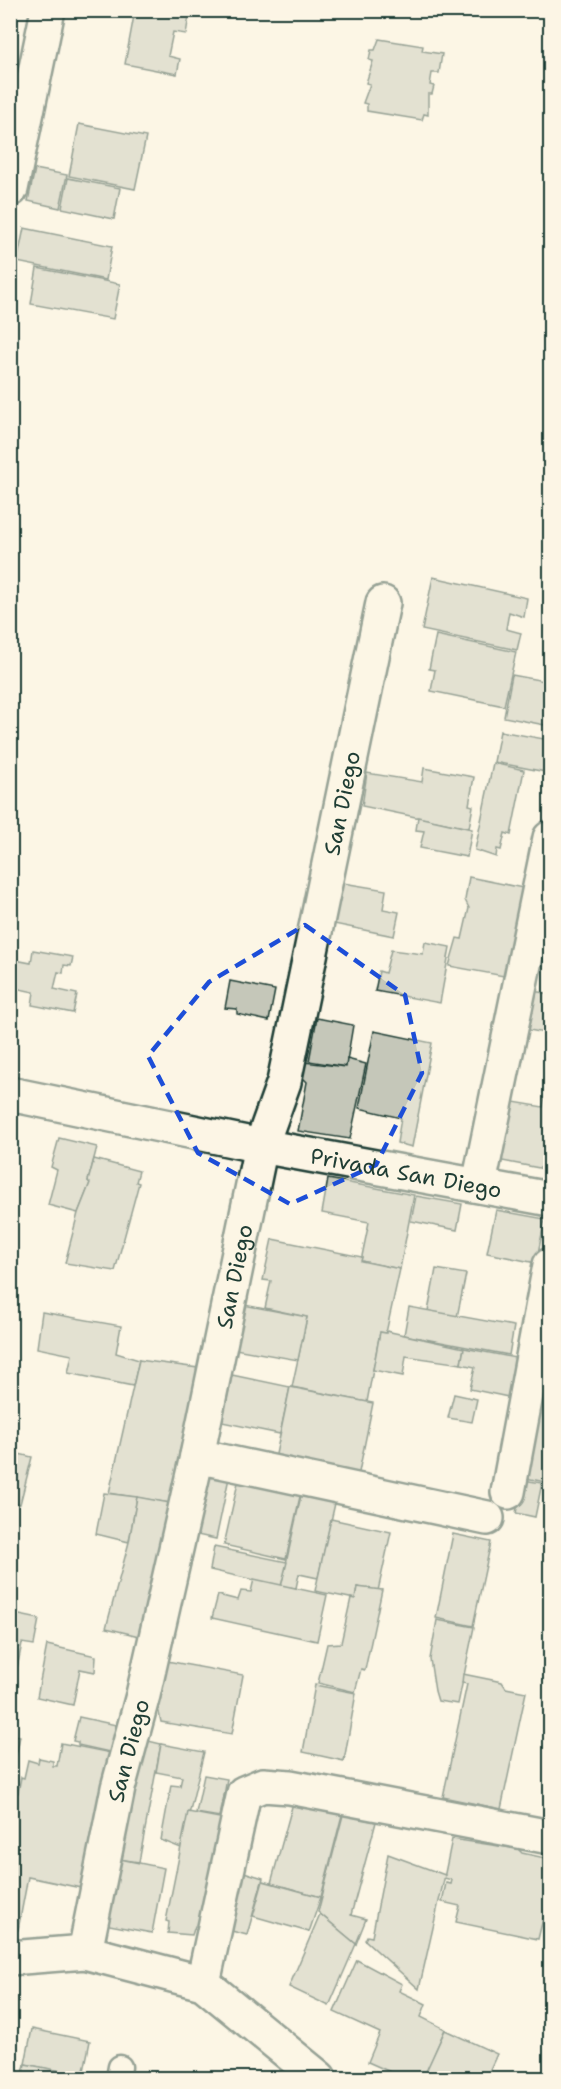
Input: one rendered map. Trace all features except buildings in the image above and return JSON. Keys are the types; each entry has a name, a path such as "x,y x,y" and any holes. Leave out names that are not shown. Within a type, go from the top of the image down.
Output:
{"street":[{"path":"11,189 48,10"},
{"name":"San Diego","path":"85,1953 118,1788 143,1695 197,1456 261,1146 284,1082 383,603"},
{"path":"479,1184 550,838"},
{"name":"Privada San Diego","path":"10,1094 261,1146 479,1184 550,1199"},
{"path":"508,1492 550,1265"},
{"path":"197,1456 487,1518"},
{"path":"203,1983 244,1793 263,1785 290,1787 550,1837"},
{"path":"10,1958 85,1953 203,1983 319,2079"}],"highlighted area":[{"path":"305,925 405,995 422,1073 376,1165 290,1204 198,1153 148,1056 209,982"}]}
